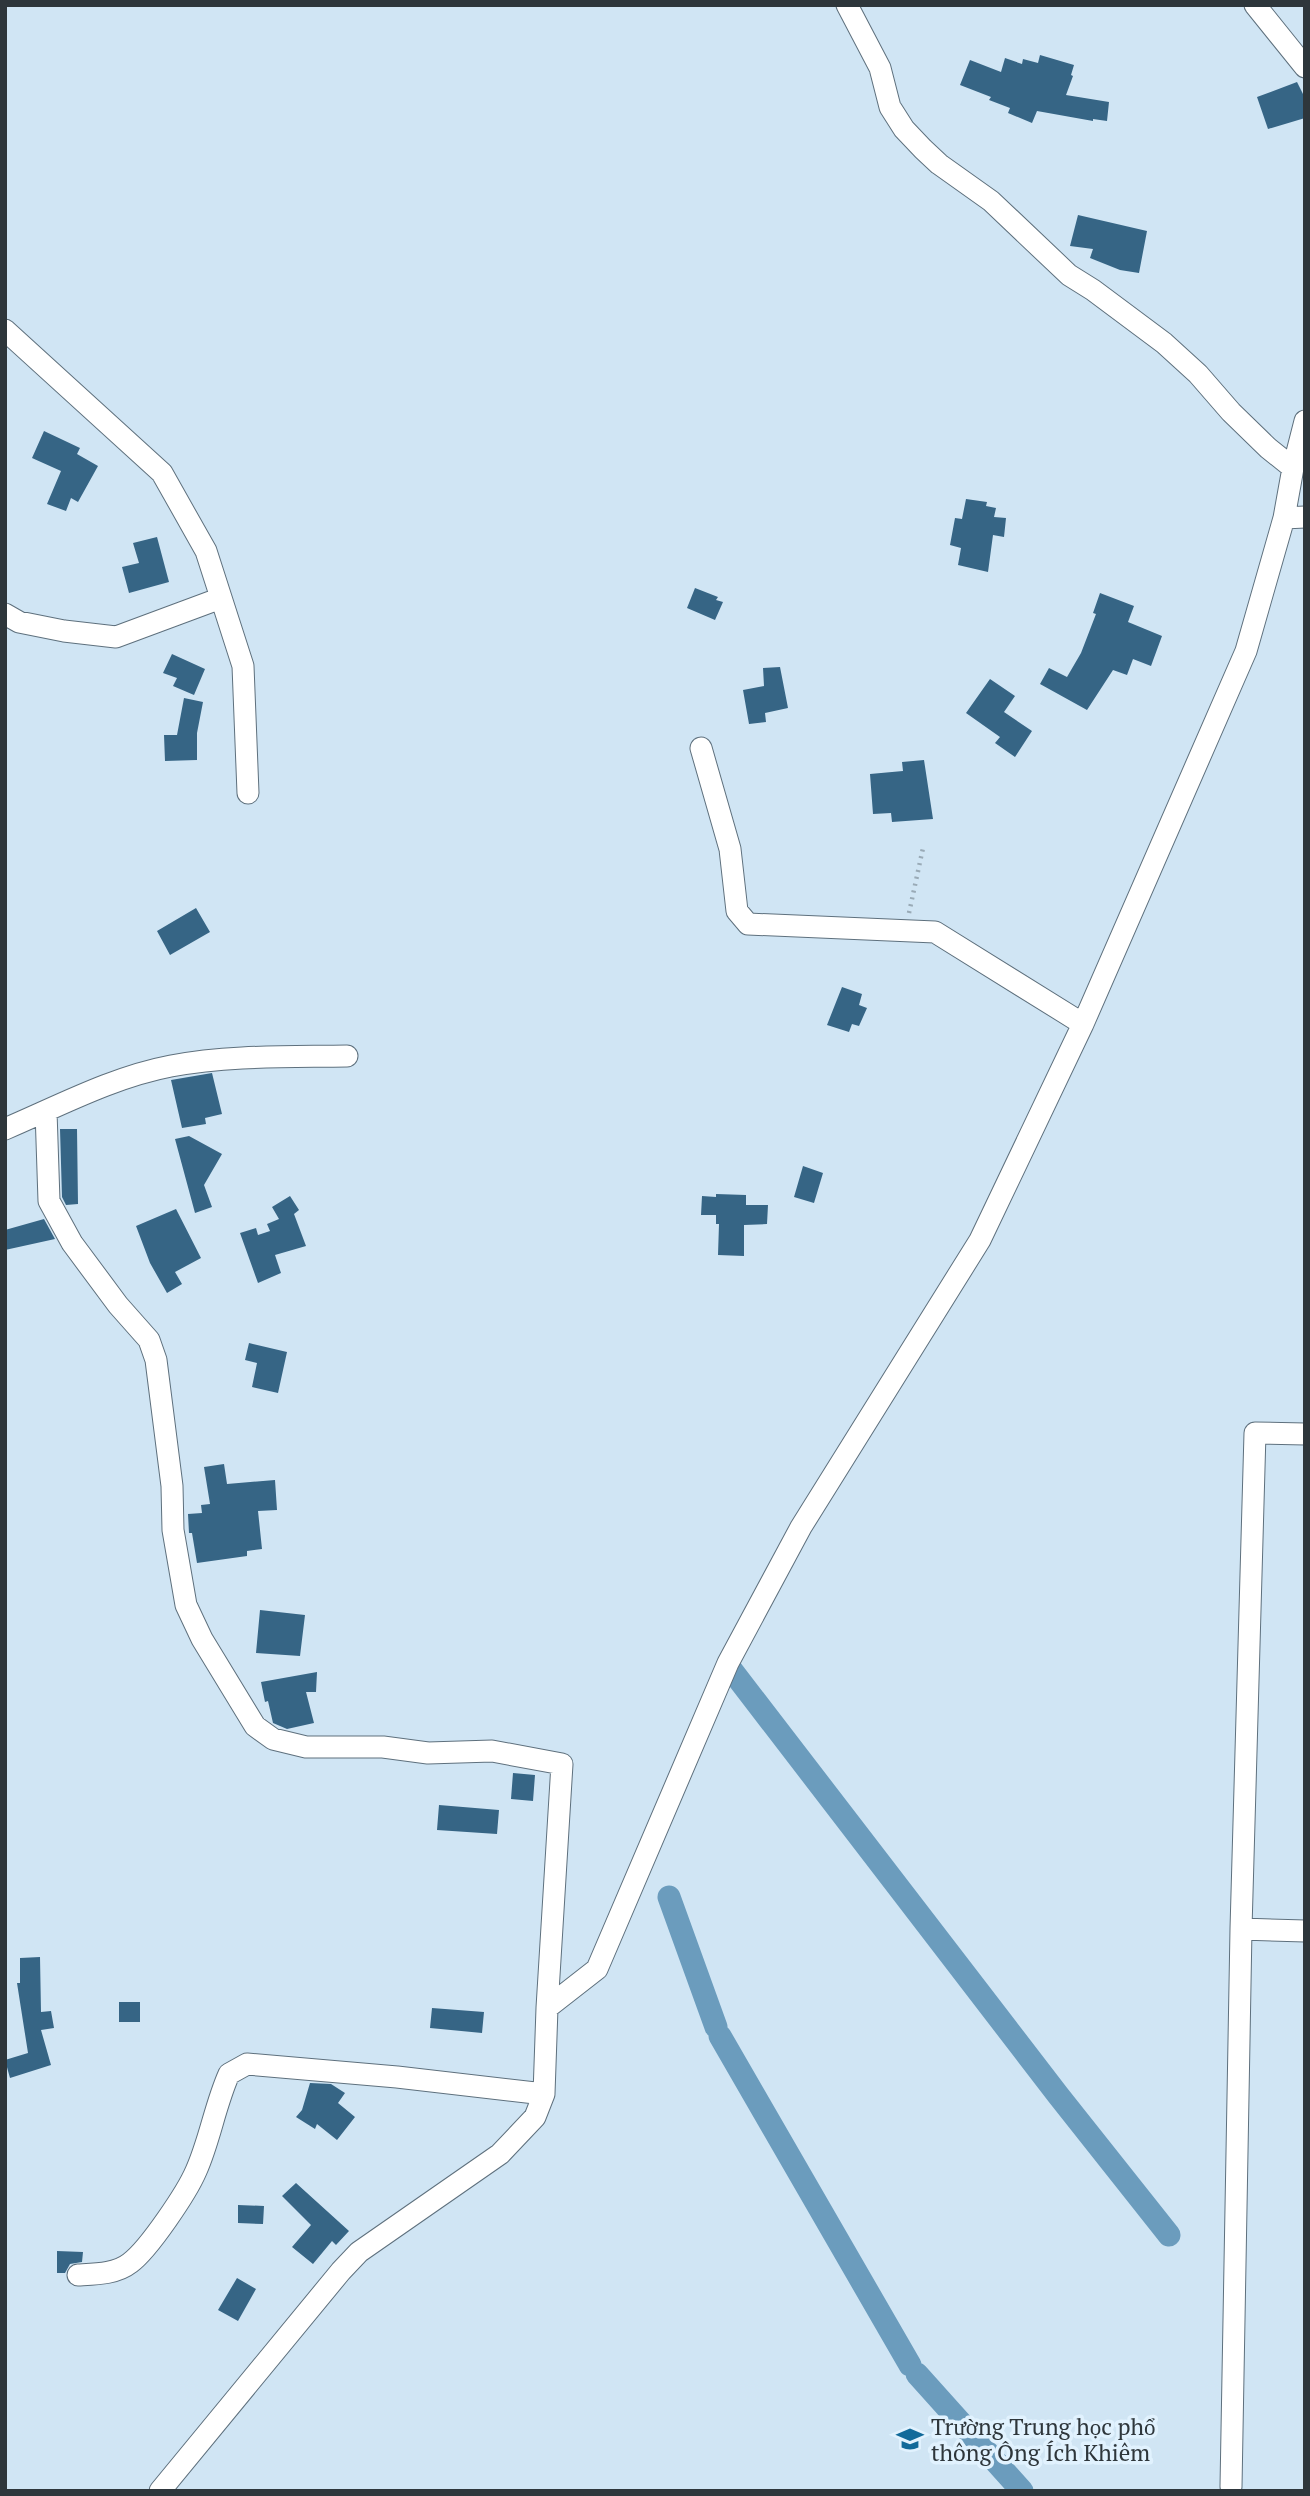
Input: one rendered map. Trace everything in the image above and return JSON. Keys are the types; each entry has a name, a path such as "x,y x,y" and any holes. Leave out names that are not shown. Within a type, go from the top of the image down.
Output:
{"street":[{"path":"846,5 880,68 890,107 904,129 923,149 939,164 991,201 1069,275 1093,289 1172,351 1198,374 1268,449 1293,468"},
{"path":"1255,5 1305,67"},
{"path":"5,330 162,473 206,551 243,666 248,793"},
{"path":"547,2008 597,1969 727,1663 801,1527 980,1240 1083,1024 1247,651 1295,517 1293,468 1305,421"},
{"path":"5,614 19,622 116,637 221,598"},
{"path":"701,748 730,849 737,911 748,924 935,932 1083,1024"},
{"path":"5,1129 104,1086 168,1066 219,1059 347,1056"},
{"path":"46,1111 49,1201 72,1243 118,1305 149,1340 156,1360 172,1486 173,1530 187,1605 202,1639 255,1726 272,1739 306,1746 383,1747 428,1753 492,1751 562,1764 544,2094 535,2117 500,2154 359,2252 160,2491"},
{"path":"1231,2487 1241,1929 1255,1433 1305,1434"},
{"path":"1241,1929 1305,1931"},
{"path":"78,2276 109,2272 129,2264 142,2251 165,2222 196,2172 229,2074 247,2064 397,2077 544,2094"}],"path":[{"path":"906,930 923,848"}],"building":[{"path":"1040,55 1074,65 1066,95 1109,102 1107,121 1037,111 1032,123 1008,113 1010,108 989,100 991,97 960,85 970,60 1001,72 1005,58 1022,64 1023,59 1038,63"},
{"path":"1297,82 1305,98 1305,118 1268,129 1257,97"},
{"path":"1078,215 1147,231 1139,273 1120,270 1090,258 1093,249 1070,246"},
{"path":"44,431 80,448 77,454 98,466 78,502 71,498 66,511 47,504 61,471 32,458"},
{"path":"966,499 987,502 986,506 996,508 994,517 1006,518 1004,537 993,535 988,572 958,565 961,548 950,545 955,518 962,519"},
{"path":"157,537 169,582 129,593 122,567 139,563 133,543"},
{"path":"695,588 718,597 716,600 723,602 715,620 687,608"},
{"path":"1100,593 1134,606 1128,622 1162,636 1151,666 1133,659 1127,675 1113,670 1087,710 1040,684 1049,668 1067,677 1081,653 1096,614 1093,613"},
{"path":"172,654 205,669 194,695 173,686 177,678 163,673"},
{"path":"780,667 788,708 765,713 766,722 749,724 743,690 764,686 763,668"},
{"path":"990,679 1015,696 1004,712 1032,731 1015,757 995,743 1000,737 966,713"},
{"path":"184,698 203,702 197,733 197,760 165,761 164,735 177,735"},
{"path":"924,760 933,819 892,822 891,813 873,814 870,774 903,771 902,762"},
{"path":"196,908 210,932 170,955 157,931"},
{"path":"842,987 862,994 859,1005 867,1008 859,1026 852,1024 849,1032 827,1025"},
{"path":"212,1073 222,1114 205,1118 206,1124 182,1128 171,1080"},
{"path":"60,1129 77,1129 78,1204 66,1205 62,1197"},
{"path":"189,1136 222,1154 204,1185 212,1207 195,1213 175,1139"},
{"path":"803,1166 823,1173 814,1203 794,1197"},
{"path":"716,1194 746,1195 746,1205 768,1205 767,1224 744,1225 744,1256 718,1255 719,1224 716,1224 716,1215 701,1215 702,1196 716,1197"},
{"path":"290,1196 299,1210 294,1214 306,1246 275,1255 281,1273 258,1283 240,1233 256,1228 258,1235 270,1231 267,1224 279,1219 272,1207"},
{"path":"176,1209 201,1258 175,1272 182,1284 167,1293 150,1263 136,1226"},
{"path":"44,1219 55,1239 5,1250 5,1230"},
{"path":"249,1343 287,1352 278,1393 252,1387 257,1363 245,1360"},
{"path":"224,1464 227,1484 275,1480 277,1510 258,1511 262,1549 247,1551 247,1556 197,1563 192,1533 189,1533 188,1514 202,1513 201,1505 210,1504 204,1467"},
{"path":"260,1610 305,1615 300,1656 256,1653"},
{"path":"317,1672 316,1692 306,1692 314,1723 287,1729 273,1723 261,1682"},
{"path":"513,1773 535,1775 533,1801 511,1799"},
{"path":"439,1805 499,1810 497,1834 437,1830"},
{"path":"40,1957 41,2012 51,2011 54,2028 41,2030 51,2065 10,2078 5,2060 28,2053 17,1983 20,1983 20,1958"},
{"path":"119,2002 140,2002 140,2022 119,2022"},
{"path":"432,2008 484,2012 482,2033 430,2028"},
{"path":"310,2083 331,2084 345,2093 338,2103 355,2117 337,2140 317,2124 315,2129 296,2117 302,2110"},
{"path":"296,2183 349,2231 336,2245 332,2241 313,2264 292,2247 311,2225 282,2196"},
{"path":"238,2205 264,2206 263,2224 238,2223"},
{"path":"57,2251 83,2252 82,2262 70,2264 65,2273 57,2273"},
{"path":"237,2278 256,2289 238,2321 218,2310"}],"waterway":[{"path":"730,1668 1169,2235"},
{"path":"669,1897 716,2027"},
{"path":"720,2036 910,2365"},
{"path":"917,2374 1022,2491"}],"place":[{"name":"Trường Trung học phổ thông Ông Ích Khiêm","path":"910,2439"}]}
